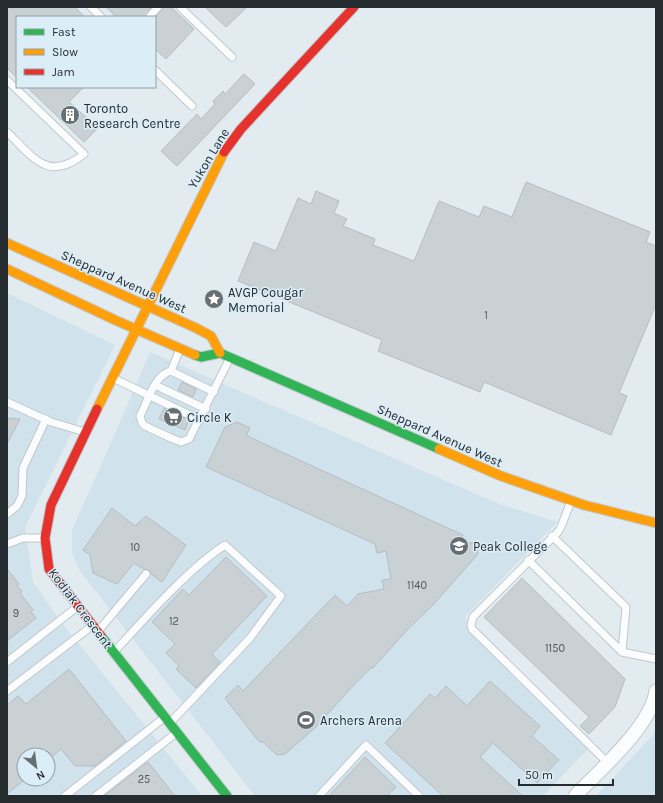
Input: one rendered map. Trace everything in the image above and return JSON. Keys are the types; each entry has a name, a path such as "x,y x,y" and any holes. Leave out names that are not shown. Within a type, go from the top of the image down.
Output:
{"main road":[{"name":"Yukon Lane","path":"137,329 210,177 226,148 241,129 354,7"},
{"name":"Sheppard Avenue West","path":"7,242 196,328 211,336 220,353 501,476 571,500 656,523"},
{"path":"7,269 201,357 220,353"},
{"name":"Kodiak Crescent","path":"137,329 51,504 45,538 49,569 77,607 227,796"}],"street":[{"path":"575,796 636,732 655,698"}],"lane":[{"path":"91,7 100,16"},
{"path":"150,16 158,7"},
{"path":"180,7 232,57"},
{"path":"156,71 192,106"},
{"path":"7,80 84,154 72,164 56,167 41,164 7,132"},
{"path":"171,371 181,348"},
{"path":"214,392 171,371 162,374 140,416 142,423 145,426 181,442 189,439 206,409 231,358"},
{"path":"113,378 200,420"},
{"path":"155,385 206,409"},
{"path":"7,402 46,419 87,432"},
{"path":"7,514 17,506 22,496 23,468 46,419"},
{"path":"571,500 561,527 473,617 471,624 472,629 607,762"},
{"path":"552,536 626,607 622,652"},
{"path":"7,544 23,538 45,538"},
{"path":"65,796 167,720 250,638 281,596 224,545 212,553 168,595 114,652"},
{"path":"528,560 622,652 656,659"},
{"path":"7,691 95,629 146,574"},
{"path":"7,662 77,607"},
{"path":"96,796 177,732"},
{"path":"319,796 366,746 416,795"}],"shaded area":[{"path":"7,293 115,345 25,527 33,582 61,622 202,796 7,796"},
{"path":"150,352 499,504 557,522 465,617 590,747 543,796 255,796 80,571 72,552 72,530"},
{"path":"656,730 656,796 596,796 652,736"}],"building":[{"path":"7,7 75,7 84,16 16,16 16,77 7,68"},
{"path":"106,7 151,7 146,16 115,16"},
{"path":"163,7 171,7 194,29 166,59 156,50 156,17"},
{"path":"205,7 247,7 226,27"},
{"path":"244,74 255,84 177,166 161,151 197,114 201,119 215,104 213,101 223,91 225,94"},
{"name":"Toronto Research Centre","path":"28,88 83,88 69,102 98,128 84,142"},
{"path":"526,182 650,232 646,242 656,246 656,304 619,393 627,396 611,435 484,382 480,392 378,351 382,340 238,281 254,242 276,251 298,198 311,204 316,191 339,201 334,213 347,219 343,226 375,239 373,245 414,261 439,201 479,217 484,206 512,217"},
{"path":"182,382 196,389 193,397 178,390"},
{"name":"Circle K","path":"164,408 189,420 185,430 159,419"},
{"path":"7,418 20,419 7,444"},
{"path":"237,422 250,428 246,435 260,442 463,535 457,546 475,542 478,554 432,606 408,629 373,668 372,667 351,688 316,727 285,754 277,755 262,741 261,743 225,698 238,685 243,691 335,595 347,606 358,594 384,589 382,580 391,579 386,551 377,553 375,544 206,467 225,427"},
{"path":"112,508 135,526 146,516 186,545 162,582 151,574 149,570 144,569 134,563 117,584 93,573 90,555 83,550"},
{"path":"226,557 267,596 212,654 220,662 196,688 176,669 179,666 166,653 175,644 152,622 183,589 189,595"},
{"path":"7,569 19,584 17,586 22,591 20,593 33,610 31,612 36,618 7,641"},
{"path":"522,578 625,679 615,707 589,734 580,726 589,717 484,617"},
{"path":"69,669 126,741 95,766 75,766 61,749 56,753 56,747 16,747 16,786 7,794 7,705 18,696 26,704"},
{"path":"490,681 540,726 532,736 559,760 537,783 493,743 480,757 523,796 443,796 385,743 430,694 435,698 446,686 467,706"},
{"path":"365,757 396,787 387,796 329,796"},
{"path":"148,762 175,796 104,796"}],"traffic: fast":[{"path":"195,355 201,357 220,353 439,449"},
{"path":"101,636 227,796"}],"traffic: slow":[{"path":"97,409 224,152"},
{"path":"7,243 196,328 211,336 220,353"},
{"path":"7,269 115,320 195,355"},
{"path":"439,449 501,476 584,505 656,523"}],"traffic: jam":[{"path":"224,152 241,129 354,7"},
{"path":"97,409 51,505 45,538 49,569 101,636"}],"place":[{"name":"Toronto Research Centre","path":"70,115"},
{"name":"AVGP Cougar Memorial","path":"214,299"},
{"name":"Circle K","path":"173,417"},
{"name":"Peak College","path":"459,546"},
{"name":"Archers Arena","path":"306,720"}]}
